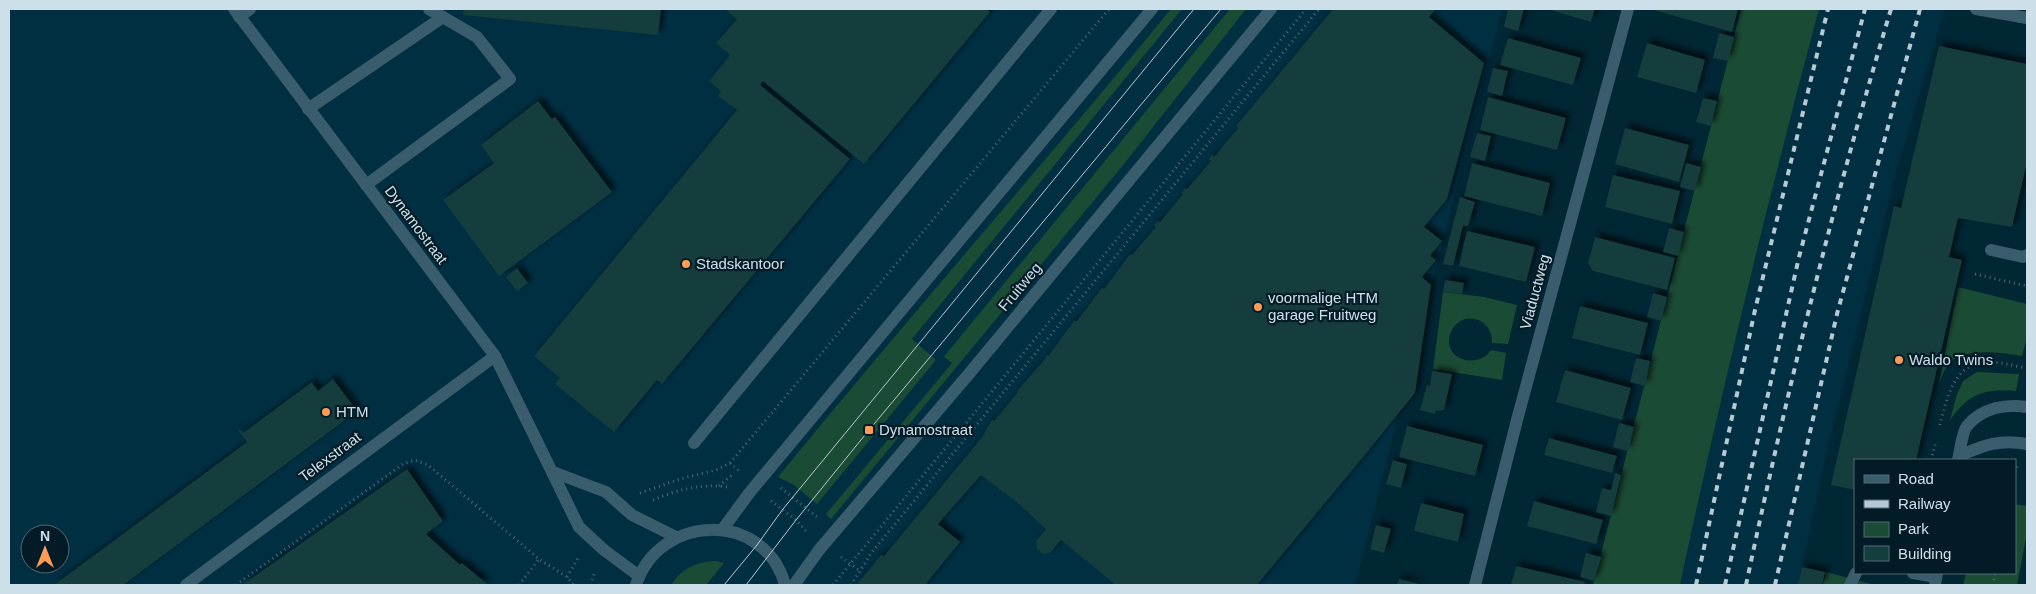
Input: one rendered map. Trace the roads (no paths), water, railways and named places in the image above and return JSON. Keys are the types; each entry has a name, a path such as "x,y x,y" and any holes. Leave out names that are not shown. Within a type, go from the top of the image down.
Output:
{"street":[{"path":"237,13 250,9"},
{"path":"366,185 510,79 477,37 429,9"},
{"path":"694,443 1051,9"},
{"path":"722,530 759,482 1152,9"},
{"name":"Fruitweg","path":"794,585 830,537 968,375 1271,9"},
{"name":"Viaductweg","path":"1475,585 1628,9"},
{"path":"1976,9 2027,18"},
{"name":"Dynamostraat","path":"237,13 495,356 579,527 638,581"},
{"path":"308,109 442,17"},
{"path":"1991,250 2023,257 2027,255"},
{"name":"Telexstraat","path":"186,585 495,356"},
{"path":"1959,458 1966,427 1988,409 2012,405 2027,408"},
{"path":"1959,458 1991,443 2008,441 2027,444"},
{"path":"553,472 606,492 632,515 676,537"},
{"path":"638,581 654,554 676,537 706,529 722,530 747,538 764,550 778,568 785,585"},
{"path":"1918,574 1936,578"}],"tram line":[{"path":"724,585 757,545 783,509 1194,9"},
{"path":"746,585 869,430 1221,9"}],"railway":[{"path":"1696,585 1755,310 1828,9"},
{"path":"1725,585 1799,257 1865,9"},
{"path":"1746,585 1812,296 1850,152 1891,9"},
{"path":"1775,585 1837,314 1920,9"}],"place":[{"name":"Stadskantoor","path":"686,264"},
{"name":"voormalige HTM garage Fruitweg","path":"1258,307"},
{"name":"Waldo Twins","path":"1899,360"},
{"name":"HTM","path":"326,412"},
{"name":"Dynamostraat","path":"869,430"}]}
